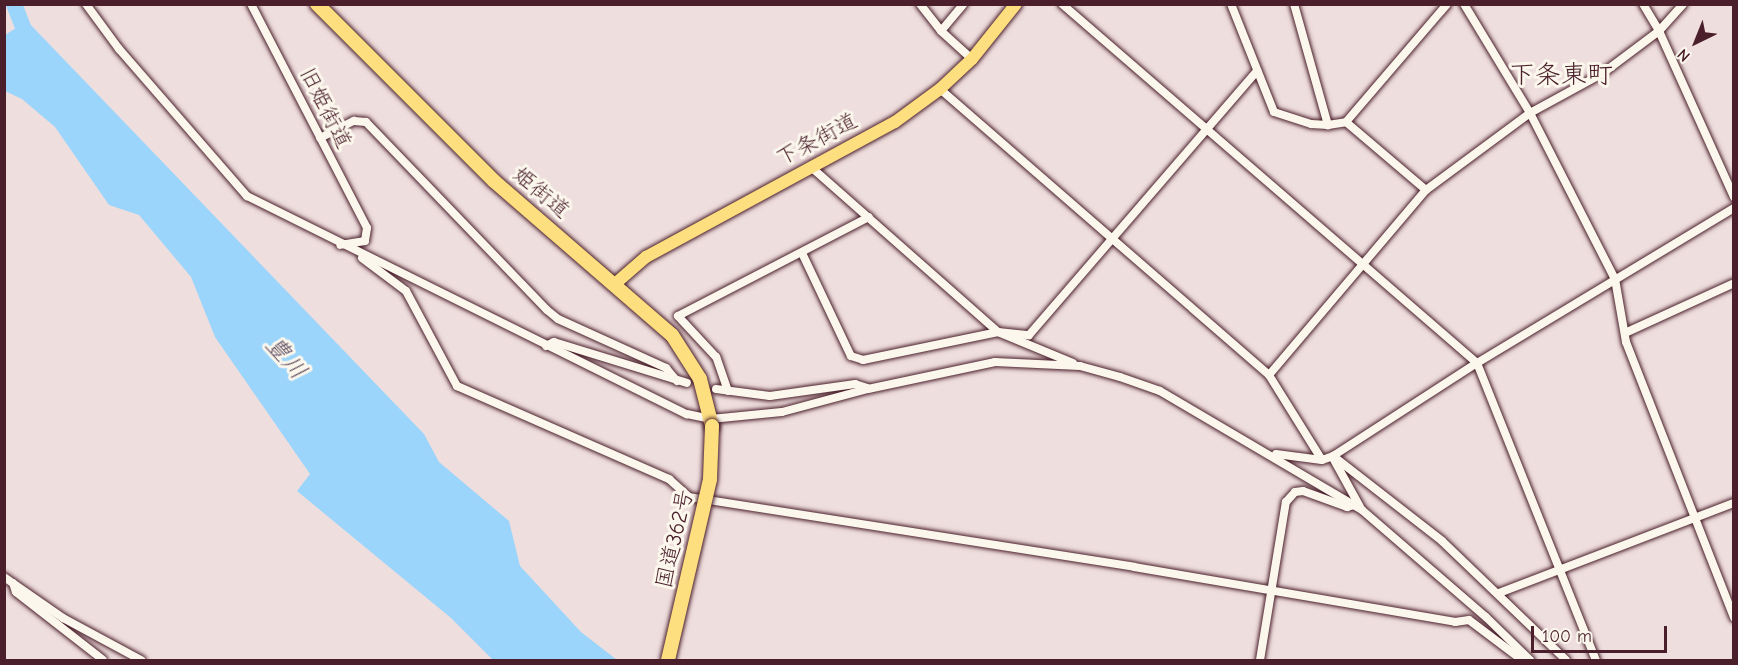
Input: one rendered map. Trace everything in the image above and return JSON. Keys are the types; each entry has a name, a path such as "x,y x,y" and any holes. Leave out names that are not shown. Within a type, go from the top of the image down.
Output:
{"highway":[{"name":"姫街道","path":"316,4 494,181 616,283 682,349 700,380 712,422"},
{"name":"国道362号","path":"668,660 710,478 712,422"}],"main road":[{"name":"下条街道","path":"616,283 646,257 895,122 940,89 972,59 1016,4"}],"street":[{"path":"86,4 119,49 247,196 359,254 687,414 712,422 782,412 868,388 995,362 1080,366"},
{"name":"旧姫街道","path":"251,4 367,228 365,241 340,244"},
{"path":"920,4 941,31 972,59"},
{"path":"941,31 964,4"},
{"path":"1062,4 1477,363 1596,660"},
{"path":"1231,4 1274,112 1311,124 1328,125 1346,122 1447,4"},
{"path":"1294,4 1328,125"},
{"path":"1464,4 1530,114 1615,279 1625,333 1734,618"},
{"path":"1643,4 1659,31 1734,197"},
{"path":"1269,375 1426,190 1530,114 1603,73 1659,31 1683,4"},
{"path":"802,253 851,356 862,360 998,333 1029,335 1257,71"},
{"path":"940,89 1113,237 1269,375 1322,460"},
{"path":"320,138 354,122 366,122 547,310 666,368 676,381"},
{"path":"1346,122 1426,190"},
{"path":"811,167 998,333 1080,366 1160,391 1354,505 1486,616 1530,660"},
{"path":"1269,453 1322,460 1332,456 1477,363 1734,208"},
{"path":"728,392 716,357 678,316 869,217"},
{"path":"359,254 406,291 457,386 669,479 689,497 1271,589 1455,622 1469,620 1522,660"},
{"path":"1625,333 1734,283"},
{"path":"546,346 554,342 687,383"},
{"path":"717,389 770,396 855,384 868,388"},
{"path":"1332,456 1362,510"},
{"path":"1332,456 1442,541 1499,593 1566,660"},
{"path":"1260,660 1271,589 1291,496 1303,491 1347,507 1354,505"},
{"path":"1499,593 1734,503"},
{"path":"4,576 63,618 141,660"},
{"path":"14,583 16,592 103,660"}],"water":[{"name":"豊川","path":"27,21 424,434 439,462 509,521 520,566 581,632 617,660 493,660 451,618 297,491 310,474 215,337 191,277 139,215 109,205 55,127 22,99 5,91 5,35"}],"waterway":[{"path":"14,4 30,45"}],"district":[{"name":"下条東町","path":"1561,76"}]}
